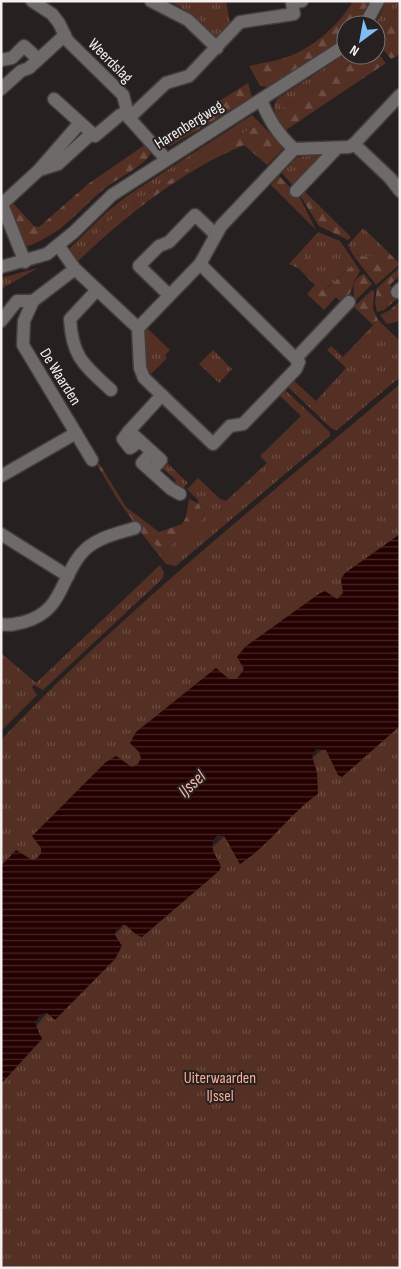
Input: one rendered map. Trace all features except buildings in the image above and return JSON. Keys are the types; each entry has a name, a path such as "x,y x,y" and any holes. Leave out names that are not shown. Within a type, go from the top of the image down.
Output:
{"street":[{"path":"151,1 188,20 216,48"},
{"path":"54,98 79,124 95,136 120,114 128,116 166,83 189,76 240,22 294,14 292,2 302,1"},
{"path":"370,15 378,1"},
{"name":"Weerdslag","path":"40,3 52,14 64,35 78,52 123,95 128,116 166,159"},
{"name":"Weerdslag","path":"4,82 29,68 64,35"},
{"path":"1,60 12,58 24,46 38,59"},
{"name":"Harenbergweg","path":"1,267 58,245 112,195 336,51"},
{"path":"261,100 278,134 294,149 337,148 354,144 400,95"},
{"path":"24,259 2,203 39,170 79,124"},
{"path":"39,170 58,164 91,134"},
{"path":"354,144 390,178 400,191"},
{"path":"296,191 337,148"},
{"path":"138,328 200,264 215,234 294,149"},
{"path":"169,295 139,266 159,246 169,242 195,215 215,234"},
{"path":"58,245 75,269 138,328 142,374 213,444 230,426 243,424 292,374 299,364 297,357 200,264"},
{"name":"Harenbergweg","path":"1,260 24,259"},
{"path":"1,320 17,301 33,301 75,269"},
{"name":"De Waarden","path":"97,290 70,319 71,341 83,364 111,390"},
{"name":"De Waarden","path":"33,301 24,321 23,346 92,460"},
{"path":"297,357 349,302"},
{"path":"162,395 129,431 161,460 151,471 171,489 180,494"},
{"path":"1,476 76,433"},
{"path":"1,624 10,626 39,617 57,599 81,554 100,539 135,528"},
{"path":"1,534 68,576"}],"green space":[{"path":"170,1 226,1 230,23 219,42 196,17"},
{"path":"353,1 370,1 362,15 343,15"},
{"path":"386,2 399,3 386,28 386,15 380,15"},
{"path":"399,3 400,54 391,59 386,53 386,28"},
{"path":"336,24 336,44 268,87 260,86 249,66 275,61 299,52 317,41"},
{"path":"336,61 336,65 347,65 275,114 274,105 277,99"},
{"path":"347,65 383,65 283,132 275,114"},
{"path":"248,83 252,97 171,146 162,146 157,140"},
{"path":"252,115 260,123 136,201 106,224 76,257 68,250 108,211 127,196"},
{"path":"260,123 284,148 267,165 244,145 221,156 177,181 135,211 78,261 76,257 106,224 136,201"},
{"path":"146,144 151,154 142,164 108,186 70,221 38,242 25,247 9,207 13,203 34,226 39,227 88,184"},
{"path":"325,155 295,188 282,173 297,157"},
{"path":"279,176 300,198 316,230 271,185"},
{"path":"302,189 351,237 348,240 319,226 298,192"},
{"path":"363,228 381,245 371,257 353,255 348,245"},
{"path":"318,232 340,241 355,263 323,291 299,268 307,259 300,252"},
{"path":"381,245 400,264 376,285 353,255 371,257"},
{"path":"300,252 307,259 299,268 321,290 325,290 355,263 360,271 343,304 336,297 324,310 307,294 315,285 298,268 289,264"},
{"path":"400,267 400,275 390,285 398,298 384,310 377,312 375,302 377,288"},
{"path":"38,268 1,289 1,278"},
{"path":"364,274 372,284 356,300 354,292 355,281"},
{"path":"372,290 374,292 373,309 378,320 373,325 354,307"},
{"path":"400,301 400,321 387,324 380,315 390,310"},
{"path":"378,320 400,341 400,377 337,430 332,429 287,386 293,380 316,401 346,368 327,350 331,346 343,357"},
{"path":"147,328 170,350 165,355 167,358 151,374 147,367 145,332"},
{"path":"213,350 232,369 219,383 199,364"},
{"path":"400,384 400,556 304,626 258,663 168,739 36,858 1,882 1,740 48,692 145,601"},
{"path":"284,389 330,432 330,436 176,566 166,564 146,539 165,551 174,542 180,543 204,517 197,499 187,489 198,478 220,499 226,501 267,463 260,456 301,416 279,395"},
{"path":"92,452 126,507 159,532 182,524 186,517 189,499 199,504 204,517 180,543 174,542 165,551 146,539 118,500 90,453"},
{"path":"163,459 188,483 181,491 172,485 176,480 162,468"},
{"path":"160,565 164,573 162,579 43,690 34,685 32,687 37,695 1,731 1,653 36,683"},
{"name":"Uiterwaarden IJssel","path":"400,688 400,1268 1,1268 1,1074 41,1020 118,931 318,753"}],"water":[{"name":"IJssel","path":"400,534 400,726 342,777 338,775 326,750 316,749 312,756 317,773 318,794 261,848 240,864 224,836 218,835 214,839 212,846 221,866 219,871 142,937 136,935 123,924 115,932 122,946 115,959 55,1020 47,1013 41,1014 35,1023 42,1039 1,1084 1,866 16,850 32,860 38,858 41,848 32,836 106,762 116,756 132,767 138,764 141,758 139,752 130,743 136,732 216,668 229,679 237,679 244,669 237,657 245,647 320,593 325,591 337,599 343,593 341,579 345,573"}]}
